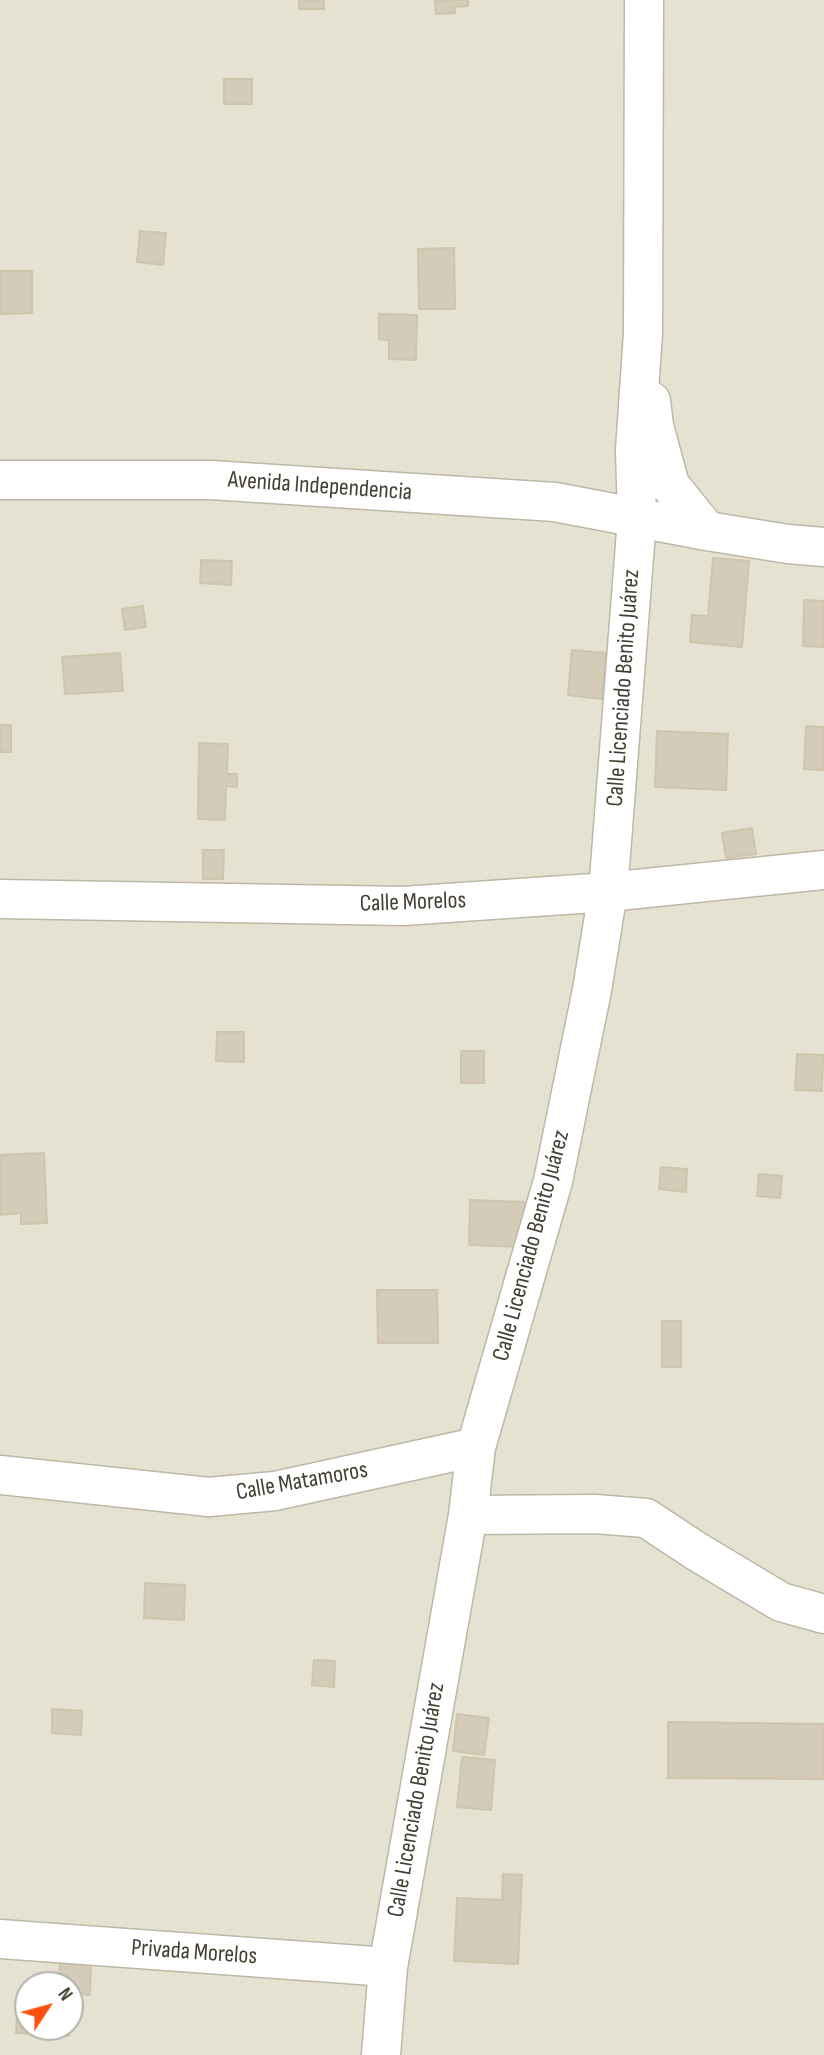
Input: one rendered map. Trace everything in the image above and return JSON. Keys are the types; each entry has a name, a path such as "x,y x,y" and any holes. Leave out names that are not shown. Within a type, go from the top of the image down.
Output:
{"street":[{"path":"644,0 643,333 654,426 670,485 707,531"},
{"name":"Calle Licenciado Benito Juárez","path":"381,2055 388,1967 467,1515 476,1447 553,1181 592,990 608,892 637,519 635,450 643,333"},
{"name":"Avenida Independencia","path":"0,480 211,480 555,502 707,531 824,547"},
{"name":"Calle Morelos","path":"0,899 403,906 608,892 824,870"},
{"name":"Calle Matamoros","path":"0,1475 209,1497 275,1492 476,1447"},
{"path":"467,1515 595,1514 646,1518 696,1552 781,1602 824,1614"},
{"name":"Privada Morelos","path":"0,1939 388,1967"}],"shaded area":[{"path":"0,0 824,0 824,2055 0,2055"}],"building":[{"path":"299,0 324,0 324,9 299,9"},
{"path":"435,0 468,0 468,6 455,7 455,13 436,14"},
{"path":"224,79 252,79 252,104 224,104"},
{"path":"140,231 166,233 163,265 137,262"},
{"path":"454,248 455,309 419,309 418,249"},
{"path":"0,271 32,271 32,313 0,314"},
{"path":"379,314 417,315 416,360 389,359 389,340 379,339"},
{"path":"713,558 749,561 742,647 690,642 692,615 708,616"},
{"path":"201,560 232,561 231,585 200,583"},
{"path":"804,600 824,601 824,647 803,646"},
{"path":"143,606 146,627 125,630 122,609"},
{"path":"572,650 606,653 602,699 568,695"},
{"path":"120,653 123,691 65,694 62,657"},
{"path":"0,725 11,725 11,752 0,752"},
{"path":"806,726 824,727 824,770 804,769"},
{"path":"657,731 728,734 726,790 655,787"},
{"path":"199,743 228,744 227,774 237,774 237,787 226,786 225,820 198,819"},
{"path":"752,828 756,854 726,858 722,833"},
{"path":"203,850 224,850 223,879 203,879"},
{"path":"217,1032 244,1032 244,1062 216,1061"},
{"path":"461,1051 484,1051 484,1083 461,1083"},
{"path":"797,1054 823,1055 822,1091 795,1090"},
{"path":"44,1153 47,1223 21,1224 21,1213 0,1215 0,1155"},
{"path":"661,1167 687,1169 686,1192 659,1189"},
{"path":"759,1174 782,1176 780,1198 757,1196"},
{"path":"470,1200 525,1202 524,1247 469,1245"},
{"path":"377,1290 437,1290 438,1343 378,1343"},
{"path":"662,1321 681,1321 681,1367 662,1367"},
{"path":"145,1583 185,1585 184,1620 144,1618"},
{"path":"314,1660 335,1661 334,1687 312,1685"},
{"path":"52,1709 82,1711 81,1735 52,1733"},
{"path":"457,1714 489,1718 484,1755 453,1751"},
{"path":"668,1722 824,1724 824,1779 668,1778"},
{"path":"462,1757 495,1760 491,1810 457,1807"},
{"path":"503,1874 522,1875 518,1964 454,1961 457,1898 502,1900"},
{"path":"60,1962 91,1964 90,1995 84,1995 84,1971 60,1971"}]}
